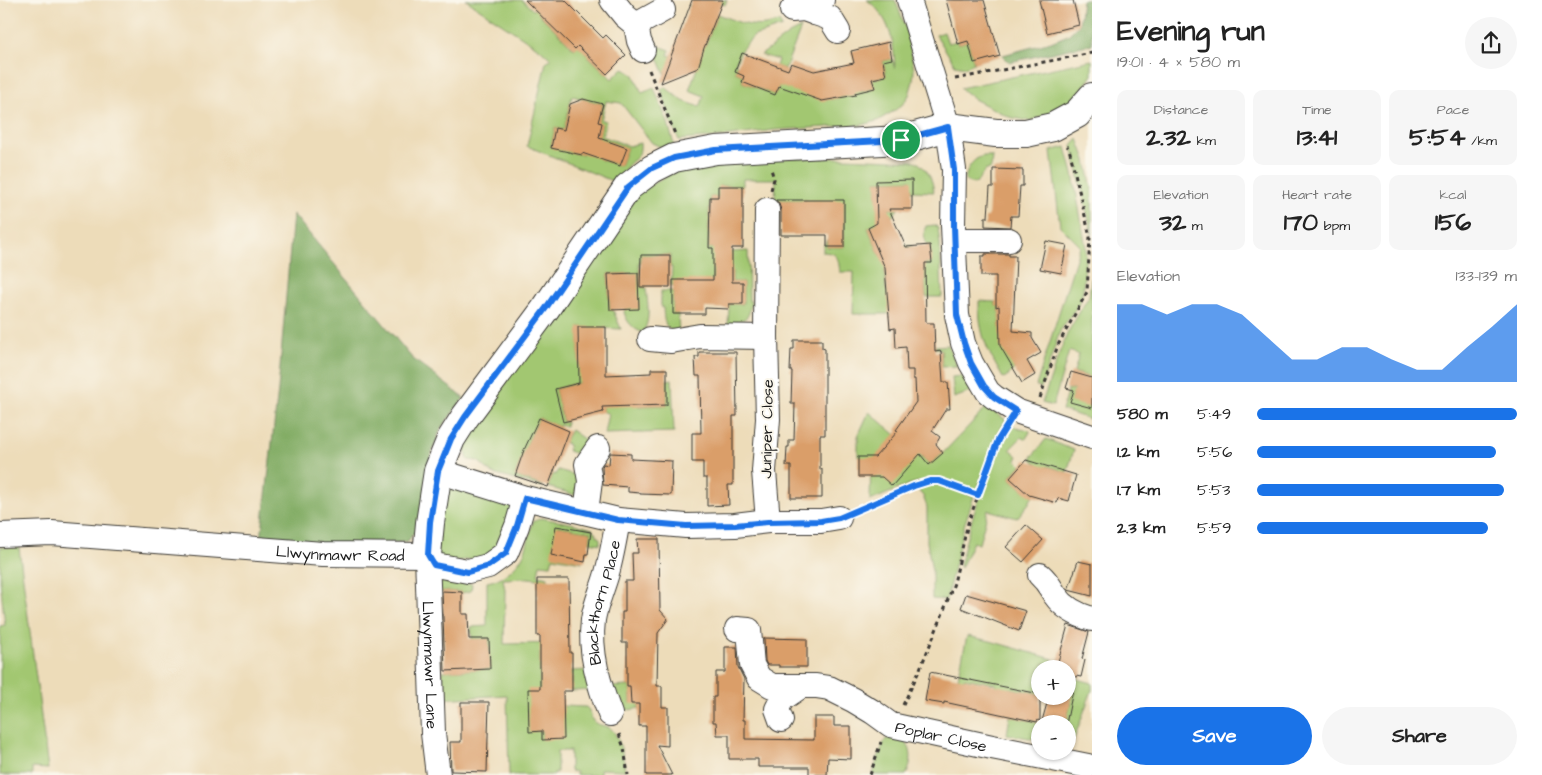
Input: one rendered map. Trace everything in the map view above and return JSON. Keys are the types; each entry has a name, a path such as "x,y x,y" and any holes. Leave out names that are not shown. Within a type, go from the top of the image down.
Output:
{"street":[{"path":"612,0 625,16 636,25 643,50"},
{"path":"909,0 948,127 954,170 957,315 971,363 988,392 994,397 1024,414 1092,438"},
{"path":"810,7 830,18 838,31"},
{"path":"636,25 663,10"},
{"name":"Llwynmawr Road","path":"0,535 52,533 323,554 428,555 430,522 438,471 451,439 465,417 546,308 628,187 652,168 674,158 716,150 901,140 948,127 996,133 1026,133 1053,128 1077,114 1092,97"},
{"name":"Juniper Close","path":"767,210 766,336 768,419 764,471 768,522"},
{"path":"955,240 1009,240"},
{"path":"650,339 671,341 700,336 766,336"},
{"path":"586,512 590,481 587,464 598,448"},
{"path":"438,471 525,498 618,520 686,526 821,521 839,518"},
{"path":"428,555 434,565 468,572 488,566 506,553 517,526 525,498"},
{"name":"Blackthorn Place","path":"610,714 601,691 595,664 593,619 609,566 618,520"},
{"name":"Llwynmawr Lane","path":"428,555 433,733 438,775"},
{"path":"1040,575 1049,583 1056,596 1072,612 1092,619"},
{"name":"Poplar Close","path":"737,630 749,630 752,665 759,678 772,686 816,686 829,688 860,704 891,725 992,747 1089,765"},
{"path":"781,720 777,709 782,699 801,686"}],"path":[{"path":"643,50 647,65 676,138"},
{"path":"934,83 1092,53"},
{"path":"870,775 883,736 906,700 940,621 954,583 961,549 978,495 998,440 1044,391 1058,345 1087,292 1090,237 1069,148 1053,128"},
{"path":"767,210 774,179 770,165"},
{"path":"839,518 930,481 939,481 978,495"},
{"path":"610,714 618,723 618,731 624,748 628,775"}],"green space":[{"path":"466,0 522,0 533,10 536,8 539,14 574,49 580,43 587,55 612,79 623,68 634,75 642,93 654,88 668,123 674,145 661,147 652,143 621,103 606,101 601,120 606,121 602,136 629,146 640,143 638,155 626,168 617,183 527,146 546,62 551,59 540,49","holes":["572,96 603,104 598,122 602,124 598,140 586,138 582,155 551,147 555,128 564,130","605,140 627,148 620,166 599,159"]},
{"path":"702,0 727,0 725,5 715,2 717,14 740,23 761,25 779,22 782,27 754,36 741,50 735,65 738,66 735,72 744,76 742,82 775,95 782,78 823,85 826,100 855,95 853,81 861,92 874,88 872,79 886,76 883,61 892,59 895,69 892,39 886,22 867,0 895,0 906,28 914,69 909,95 904,103 894,111 877,121 862,125 774,130 723,137 679,140 671,122 661,89 665,87 683,101 700,107 704,96 689,90 700,60 688,56 705,46 717,15 689,6"},
{"path":"1082,0 1092,0 1092,44 1010,62 1005,59 1003,55 1051,42 1068,35 1079,25"},
{"path":"801,28 785,69 776,66 778,60 761,55 789,34"},
{"path":"944,32 948,43 957,41 958,44 968,41 974,63 965,67 955,65 936,35"},
{"path":"653,44 670,50 668,55 672,56 665,75"},
{"path":"1092,60 1092,75 1074,101 1052,113 1029,121 1009,117 974,99 960,88"},
{"path":"1078,139 1086,160 1092,190 1092,235 1072,146"},
{"path":"1066,147 1073,174 1086,248 1083,291 1080,302 1060,331 1041,388 1036,386 1080,246 1060,226 1051,151"},
{"path":"992,156 991,168 985,171 976,183 970,183 965,180 971,165 976,159"},
{"path":"769,158 844,158 916,161 920,164 929,174 934,192 912,191 911,180 876,181 877,198 883,209 898,209 893,216 868,228 880,256 906,245 912,246 914,264 931,263 930,245 927,245 924,233 926,226 935,225 938,228 940,244 942,297 926,297 924,267 885,269 886,290 902,290 903,314 853,314 854,272 840,272 837,257 823,252 827,239 827,247 844,247 844,200 808,235 807,200 775,200 776,179 743,179 743,186 719,186 718,197 710,197 709,217 712,217 709,222 709,248 714,248 714,253 748,251 749,301 751,301 747,317 728,326 729,304 743,304 743,282 732,282 732,271 713,271 713,280 673,286 671,285 672,267 670,267 670,255 641,255 641,262 639,262 640,285 641,287 646,287 648,311 647,323 642,333 631,325 624,312 637,273 608,274 610,310 613,310 621,329 579,327 579,366 640,407 667,405 667,380 672,379 674,432 604,434 608,413 603,412 598,392 586,381 555,389 563,422 566,422 566,426 560,425 559,427 539,418 527,444 515,476 543,487 493,474 478,461 468,460 465,449 467,433 636,193 687,165"},
{"path":"293,214 412,358 464,398 441,428 428,464 421,523 408,541 369,547 261,540 278,390"},
{"path":"1092,270 1092,378 1074,372 1079,355 1069,351 1053,406 1042,403 1068,332 1089,296"},
{"path":"661,291 673,291 673,314 678,314 679,334 670,330 666,324 663,308 661,307"},
{"path":"979,301 996,302 996,306 999,306 1000,327 1014,369 1008,376 1003,378 992,359 982,333"},
{"path":"948,345 957,366 942,367 941,349 935,348 935,346"},
{"path":"962,376 973,391 954,398 952,377"},
{"path":"1068,389 1074,390 1071,401 1092,403 1092,420 1062,410"},
{"path":"987,407 1006,420 995,439 977,491 938,477 910,484 870,501 871,458 858,457 858,436 869,412 929,465"},
{"path":"1011,426 1029,430 1030,432 1025,440 1022,437 1010,449 1018,456 1016,460 1021,465 1010,478 1025,491 1044,470 1031,458 1046,439 1074,450 1067,472 1048,466 1029,503 1017,518 988,510 979,544 973,542 961,568 960,565 966,541 980,494 1000,442"},
{"path":"571,430 591,444 582,455 568,451 569,445 564,442"},
{"path":"558,470 576,475 580,482 582,497 548,487 553,474 555,475"},
{"path":"438,471 525,498 506,553 435,565"},
{"path":"937,484 974,496 964,526 946,600 932,599 932,571 927,542 927,507 923,496 917,489 924,485"},
{"path":"541,518 593,529 600,539 600,544 590,542 591,532 557,526 582,562 553,557 551,565 540,564 538,575 548,577 548,580 529,578 503,579 505,590 504,644 565,643 564,652 540,653 540,691 529,731 542,731 542,739 563,706 586,707 594,722 608,727 615,734 620,746 625,770 600,769 600,775 576,775 576,772 570,771 570,751 557,751 557,772 553,775 509,775 507,695 440,699 442,671 490,669 489,639 472,639 471,627 487,626 487,582 502,576 516,566 524,553 533,522"},
{"path":"0,547 19,548 48,769 32,768 32,775 0,775 0,626 5,625 0,581"},
{"path":"440,580 472,584 471,591 462,593 442,591 441,593 436,593"},
{"path":"967,636 1053,659 1031,660 1031,692 1010,688 995,693 996,684 964,678 962,684 957,683"},
{"path":"588,670 594,690 572,691 572,671"},
{"path":"1076,676 1078,679 1092,683 1092,690 1076,734 1076,715 1068,715 1070,705 1076,705"},
{"path":"630,686 631,703 639,704 639,708 631,710 619,707 611,687"},
{"path":"1010,716 1031,721 1031,738 1007,734"},
{"path":"891,737 903,741 909,747 911,761 908,771 906,775 873,775 885,740"}],"building":[{"path":"525,0 565,0 603,38 606,35 626,55 607,74 578,46 575,49"},
{"path":"692,0 723,0 698,68 661,83"},
{"path":"946,0 984,0 1000,56 974,63 968,41 958,44"},
{"path":"1039,0 1073,0 1079,25 1047,33"},
{"path":"889,42 892,59 883,61 886,76 872,79 875,88 855,93 856,95 822,101 779,86 775,95 742,82 744,76 735,72 742,53 788,70 791,63 814,71 854,63 851,51"},
{"path":"583,99 603,104 598,122 602,123 599,138 627,148 620,166 582,153 582,155 551,148 555,128 564,130 570,104"},
{"path":"993,169 1023,170 1023,186 1020,186 1018,216 1011,216 1010,227 985,226 985,217 988,217 990,187 993,187"},
{"path":"912,180 912,209 889,209 906,247 930,245 932,263 925,263 926,323 934,323 935,352 941,351 943,382 948,382 950,409 946,409 932,431 940,437 936,444 943,453 929,465 920,454 892,486 882,477 858,477 858,457 875,457 898,431 896,430 916,402 913,370 907,370 906,347 896,348 895,328 890,329 885,268 868,228 877,223 876,181"},
{"path":"718,186 743,186 743,248 732,248 732,282 743,282 743,304 729,304 729,309 705,308 705,314 673,314 673,280 713,280 713,248 709,248 710,197 718,197"},
{"path":"776,200 844,200 844,247 827,247 827,235 781,235 781,210"},
{"path":"1046,241 1067,245 1061,273 1040,269"},
{"path":"985,254 1009,254 1009,256 1016,256 1013,331 1032,333 1032,338 1041,353 1027,361 1035,375 1022,383 1000,346 999,306 996,307 996,276 981,276 981,256 985,256"},
{"path":"641,255 670,255 670,287 640,287"},
{"path":"638,273 639,309 610,310 608,274"},
{"path":"578,327 606,327 606,375 651,373 651,369 667,369 667,405 602,407 603,412 563,422 555,389 579,383"},
{"path":"794,340 822,340 822,348 825,349 825,435 820,435 822,498 791,498 791,466 786,466 789,440 794,440 795,404 791,404 792,371 790,371 791,349 794,349"},
{"path":"699,352 736,352 737,416 733,416 733,485 728,485 729,505 707,506 707,478 703,478 703,462 692,462 692,433 701,433 700,376 696,376 695,357 699,357"},
{"path":"1071,372 1092,378 1092,408 1070,402 1074,390 1066,388"},
{"path":"539,418 569,431 548,487 515,476 524,450"},
{"path":"610,453 631,454 631,459 672,461 671,495 640,494 628,492 628,487 603,485 602,467 603,464 609,465"},
{"path":"1026,460 1076,475 1069,501 1058,498 1057,503 1029,495 1010,478"},
{"path":"1026,525 1043,540 1023,562 1006,547"},
{"path":"556,526 591,532 585,562 551,555"},
{"path":"637,539 659,539 660,610 668,619 658,633 657,686 662,686 662,707 668,707 668,746 657,745 672,775 646,775 646,726 639,726 639,704 631,704 630,686 627,686 627,643 622,643 622,612 625,612 625,581 633,581 632,553 638,553"},
{"path":"1078,561 1092,564 1092,596 1068,590"},
{"path":"537,579 569,579 572,691 563,691 564,739 542,740 542,731 529,732 528,689 540,689 540,636 537,636"},
{"path":"442,591 462,592 462,614 468,614 469,639 489,639 490,669 445,671"},
{"path":"966,594 1026,611 1019,631 961,608"},
{"path":"1068,625 1089,632 1082,659 1085,660 1081,677 1076,676 1076,660 1058,660"},
{"path":"764,638 807,639 807,667 767,665 765,661"},
{"path":"725,647 737,647 738,667 744,679 743,720 745,720 745,739 814,740 814,717 834,717 834,726 851,726 851,759 828,758 827,775 809,775 809,767 758,767 758,759 729,759 729,735 717,735 716,722 713,722 716,672 725,672"},
{"path":"930,672 1031,692 1031,705 1040,705 1040,715 1031,715 1031,721 944,702 944,704 925,701"},
{"path":"461,702 489,702 487,772 451,771 450,742 461,742"},
{"path":"1046,705 1070,705 1068,715 1044,715"}],"route":[{"path":"948,127 954,170 957,315 971,363 984,386 994,397 1016,411 998,440 978,495 939,481 930,481 839,518 821,521 686,526 618,520 525,498 517,526 506,553 488,566 468,572 434,565 428,555 433,495 438,471 451,439 465,417 546,308 628,187 652,168 674,158 716,150 901,140 948,127"}]}
